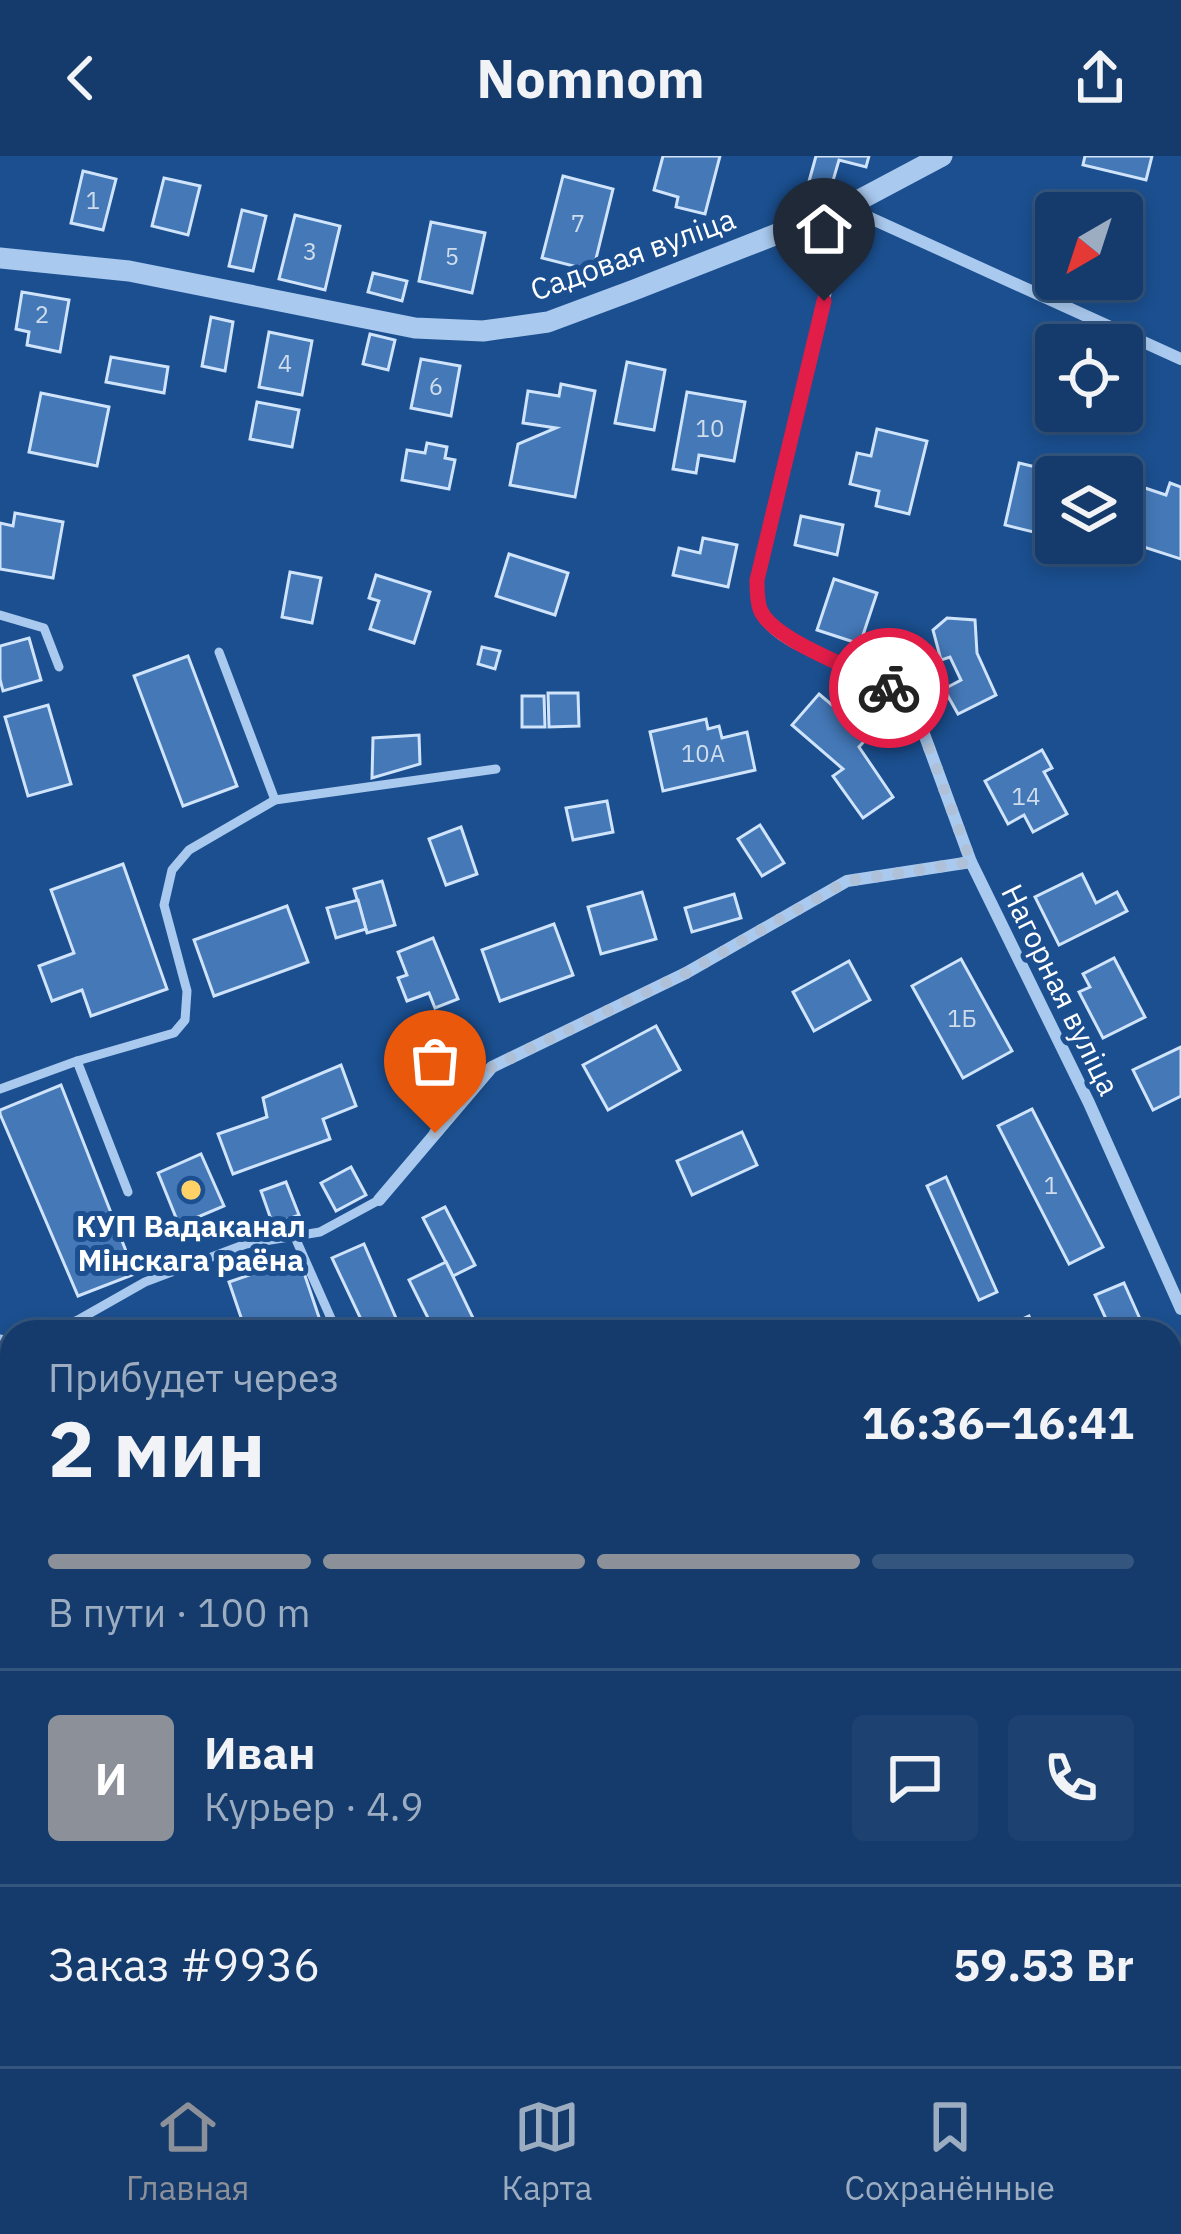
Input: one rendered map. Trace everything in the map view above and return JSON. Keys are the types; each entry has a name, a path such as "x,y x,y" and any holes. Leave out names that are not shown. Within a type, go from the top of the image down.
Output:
{"street":[{"name":"Садовая вуліца","path":"0,258 129,271 415,328 482,331 548,322 846,207 942,156"},
{"path":"846,207 1181,359"},
{"name":"Нагорная вуліца","path":"846,207 757,580 760,611 787,639 870,676 916,712 971,862 1181,1309"},
{"path":"379,1200 492,1067 686,973 847,881 971,862"}],"lane":[{"path":"0,615 44,628 59,667"},
{"path":"219,652 275,800"},
{"path":"0,1089 174,1033 184,1021 187,991 164,905 172,870 189,850 275,800 496,769"},
{"path":"77,1061 128,1192"},
{"path":"78,1320 146,1282 246,1244 320,1232 379,1200"},
{"path":"294,1234 333,1320"}],"building":[{"path":"663,156 720,156 705,214 676,207 678,197 654,190"},
{"path":"816,156 869,156 866,167 839,160 830,191 808,185"},
{"path":"1085,156 1152,156 1146,180 1083,165"},
{"path":"83,171 116,179 103,230 71,223"},
{"path":"563,176 613,189 593,271 542,258"},
{"path":"164,178 200,186 188,235 152,226"},
{"path":"242,210 266,216 253,271 229,266"},
{"path":"295,215 340,226 325,290 279,279"},
{"path":"431,222 485,233 472,293 419,281"},
{"path":"373,273 407,281 402,301 368,292"},
{"path":"22,292 69,300 60,352 27,345 29,332 16,329"},
{"path":"211,317 233,322 225,371 202,366"},
{"path":"269,332 312,341 302,395 259,387"},
{"path":"370,334 395,340 388,370 363,364"},
{"path":"111,357 168,367 164,393 106,382"},
{"path":"421,359 460,366 451,416 411,408"},
{"path":"627,362 665,370 654,430 615,423"},
{"path":"561,384 595,391 575,497 510,485 518,444 556,428 523,423 528,391 559,396"},
{"path":"687,392 745,402 734,461 699,455 696,473 673,469"},
{"path":"41,393 109,407 97,466 29,452"},
{"path":"257,402 299,410 292,447 250,439"},
{"path":"877,429 927,441 909,514 876,506 879,491 850,484 857,453 871,456"},
{"path":"427,443 447,447 445,458 455,460 449,489 402,480 407,450 425,453"},
{"path":"1019,463 1035,467 1035,532 1005,525"},
{"path":"1170,483 1181,487 1181,559 1143,547 1143,487 1166,495"},
{"path":"15,513 63,522 53,578 0,569 0,523 13,526"},
{"path":"801,516 843,525 837,555 795,545"},
{"path":"703,538 737,545 728,587 673,575 679,548 700,553"},
{"path":"509,554 568,573 555,615 496,596"},
{"path":"290,572 321,578 312,623 282,617"},
{"path":"376,575 430,592 414,643 370,629 379,601 369,598"},
{"path":"834,579 877,593 860,644 817,630"},
{"path":"947,618 975,620 977,653 996,695 958,714 944,689 961,680 950,657 941,660 933,630"},
{"path":"29,638 41,680 3,691 0,646"},
{"path":"482,647 500,651 495,669 478,664"},
{"path":"188,656 237,786 183,806 134,676"},
{"path":"548,693 578,693 579,726 549,727"},
{"path":"819,694 869,736 859,747 893,797 863,818 833,776 843,769 792,725"},
{"path":"522,696 544,696 545,727 522,727"},
{"path":"48,705 71,784 28,796 5,717"},
{"path":"706,719 708,729 719,726 722,738 747,732 755,770 663,791 650,732"},
{"path":"419,735 420,764 372,778 373,738"},
{"path":"1042,750 1052,768 1044,772 1067,814 1033,832 1024,815 1008,824 985,781"},
{"path":"607,801 613,832 573,840 566,808"},
{"path":"760,825 784,863 762,876 738,839"},
{"path":"461,827 477,874 446,885 429,839"},
{"path":"123,864 167,989 91,1016 82,990 52,1001 39,966 74,953 51,890"},
{"path":"1082,874 1096,903 1117,892 1127,911 1059,945 1035,897"},
{"path":"382,881 395,925 367,933 354,889"},
{"path":"642,892 656,939 601,954 588,907"},
{"path":"734,894 741,918 692,932 685,908"},
{"path":"358,900 366,929 336,938 327,908"},
{"path":"287,906 308,962 214,996 194,940"},
{"path":"554,924 573,975 500,1001 482,950"},
{"path":"433,938 458,999 435,1008 429,993 407,1001 398,978 407,975 398,952"},
{"path":"1114,958 1145,1017 1103,1038 1079,992 1090,987 1083,974"},
{"path":"961,959 1012,1051 963,1078 912,986"},
{"path":"849,961 870,1000 814,1031 793,992"},
{"path":"656,1026 680,1070 608,1110 583,1065"},
{"path":"442,1037 461,1075 439,1085 421,1047"},
{"path":"1181,1047 1181,1096 1153,1110 1133,1070"},
{"path":"341,1065 356,1106 323,1119 330,1139 233,1174 218,1134 267,1117 263,1098"},
{"path":"61,1085 135,1274 78,1296 0,1114 0,1110"},
{"path":"1032,1109 1103,1247 1069,1264 998,1126"},
{"path":"742,1132 757,1165 692,1195 677,1161"},
{"name":"КУП Вадаканал Мінскага раёна","path":"201,1154 224,1206 179,1225 158,1173"},
{"path":"351,1167 366,1195 336,1211 321,1183"},
{"path":"946,1177 997,1292 979,1300 927,1186"},
{"path":"286,1182 299,1215 273,1225 261,1191"},
{"path":"445,1207 475,1265 453,1276 423,1218"},
{"path":"364,1244 397,1320 361,1320 332,1258"},
{"path":"299,1258 320,1320 242,1320 229,1282"},
{"path":"446,1262 474,1320 429,1320 409,1280"},
{"path":"1124,1283 1140,1320 1106,1320 1095,1295"}],"way so far":[{"path":"435,1133 492,1067 686,973 847,881 971,862 916,712 889,688"}],"place":[{"name":"КУП Вадаканал Мінскага раёна","path":"191,1190"}],"route":[{"path":"824,301 757,580 760,611 787,639 889,688"}]}
